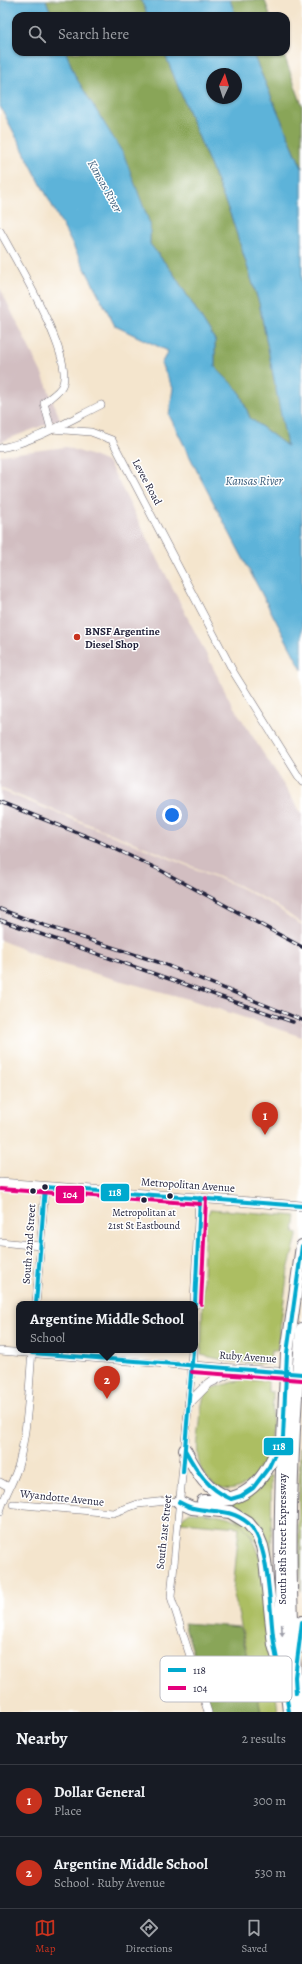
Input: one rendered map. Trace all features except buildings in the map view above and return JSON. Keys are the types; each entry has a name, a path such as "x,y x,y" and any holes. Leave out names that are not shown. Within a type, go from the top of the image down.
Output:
{"highway":[{"name":"South 18th Street Expressway","path":"284,1656 280,1565 283,1437 290,1395 302,1246"},
{"name":"South 18th Street Expressway","path":"294,1353 302,1329"},
{"name":"South 18th Street Expressway","path":"290,1395 295,1410 289,1546 295,1677 299,1712"},
{"path":"295,1410 302,1430"},
{"path":"179,1502 218,1502 241,1496 253,1488 269,1467 283,1437"},
{"path":"185,1450 205,1484 217,1494 231,1499"},
{"path":"179,1502 192,1508 230,1512 248,1523 257,1534 262,1546 265,1561 274,1645 277,1656"},
{"path":"295,1677 302,1622"},
{"name":"South 18th Street Expressway","path":"288,1702 289,1712"}],"main road":[{"name":"Metropolitan Avenue","path":"0,1183 302,1206"},
{"path":"195,1301 200,1198"},
{"name":"South 21st Street","path":"192,1366 193,1353"},
{"name":"Ruby Avenue","path":"192,1366 239,1368 302,1374"},
{"path":"189,1403 209,1383 239,1368"}],"street":[{"path":"0,231 52,330 61,353 65,372 62,386 44,403 52,429"},
{"path":"0,448 22,442 101,405"},
{"name":"Levee Road","path":"52,429 91,432 112,440 234,673 302,782"},
{"name":"South 22nd Street","path":"36,1301 45,1187"},
{"path":"0,1242 40,1246"},
{"name":"Ruby Avenue","path":"0,1351 16,1352"},
{"path":"0,1512 19,1465 27,1421 32,1353"},
{"name":"Ruby Avenue","path":"43,1353 192,1366"},
{"name":"South 21st Street","path":"190,1656 171,1597 192,1366"},
{"path":"0,1482 9,1487"},
{"name":"Wyandotte Avenue","path":"13,1504 113,1514 138,1504 167,1501 179,1502"},
{"name":"South 21st Street","path":"205,1702 208,1712"}],"shaded area":[{"path":"0,288 43,376 60,419 0,442"},
{"path":"66,447 109,463 230,701 302,814 302,924 273,903 238,885 0,788 0,455"},
{"path":"0,790 237,886 273,905 302,926 302,1037 188,999 56,963 0,940"}],"green space":[{"path":"46,0 141,0 146,12 50,12"},
{"path":"230,0 265,0 269,12 234,12"},
{"path":"68,56 166,56 231,216 259,303 288,447 250,418 239,391 215,367 215,340 173,273 150,244 150,224 75,76"},
{"path":"254,56 284,56 302,105 302,168"},
{"path":"210,1209 296,1216 294,1232 298,1233 288,1270 277,1351 271,1351 270,1364 228,1361 201,1355 205,1213 209,1213"},
{"path":"242,1380 268,1381 268,1392 273,1392 271,1434 268,1451 264,1464 255,1476 248,1482 235,1489 222,1489 210,1481 204,1474 199,1462 198,1442 201,1408 205,1394 211,1386 212,1388"},
{"path":"300,1447 302,1447 301,1591 298,1527"},
{"path":"271,1476 272,1567 269,1567 267,1553 226,1508 226,1505"},
{"path":"190,1512 226,1516 242,1525 248,1532 260,1556 272,1656 248,1656 233,1591 239,1527 181,1522 183,1517"},
{"path":"184,1623 240,1627 247,1656 194,1656"},
{"path":"209,1702 259,1702 261,1712 212,1712"},
{"path":"259,1702 277,1702 278,1712 261,1712"}],"water":[{"name":"Kansas River","path":"0,0 46,0 50,12 12,12 12,56 68,56 75,76 124,155 150,224 150,244 173,273 215,340 215,367 239,391 250,418 287,446 259,303 231,216 166,56 254,56 302,168 302,670 169,415 173,388 161,364 168,351 115,326 0,106"},
{"path":"141,0 230,0 234,12 146,12"}],"railway":[{"path":"0,802 96,840 160,870 302,947"},
{"path":"0,909 31,921 161,963 302,1020"},
{"path":"0,920 293,1022"}],"transit line":[{"name":"118","path":"36,1301 45,1187 302,1206"},
{"name":"104","path":"0,1189 200,1204"},
{"name":"118","path":"195,1301 200,1198"},
{"name":"104","path":"201,1304 206,1198"},
{"name":"118","path":"185,1450 194,1466 204,1479 216,1490 231,1499 241,1496 253,1488 269,1467 283,1437 287,1353 302,1246"},
{"name":"118","path":"32,1353 302,1374"},
{"name":"118","path":"183,1472 193,1353"},
{"name":"104","path":"192,1372 302,1380"},
{"name":"118","path":"179,1502 193,1508 235,1515 248,1523 256,1533 261,1546 268,1579 272,1630 276,1656"},
{"name":"118","path":"296,1693 295,1677 302,1622"},
{"name":"118","path":"287,1702 289,1712"}],"place":[{"name":"BNSF Argentine Diesel Shop","path":"77,637"},
{"name":"Dollar General","path":"265,1135"},
{"name":"Metropolitan at 21st St Eastbound","path":"144,1200"},
{"name":"Argentine Middle School","path":"107,1399"}]}
